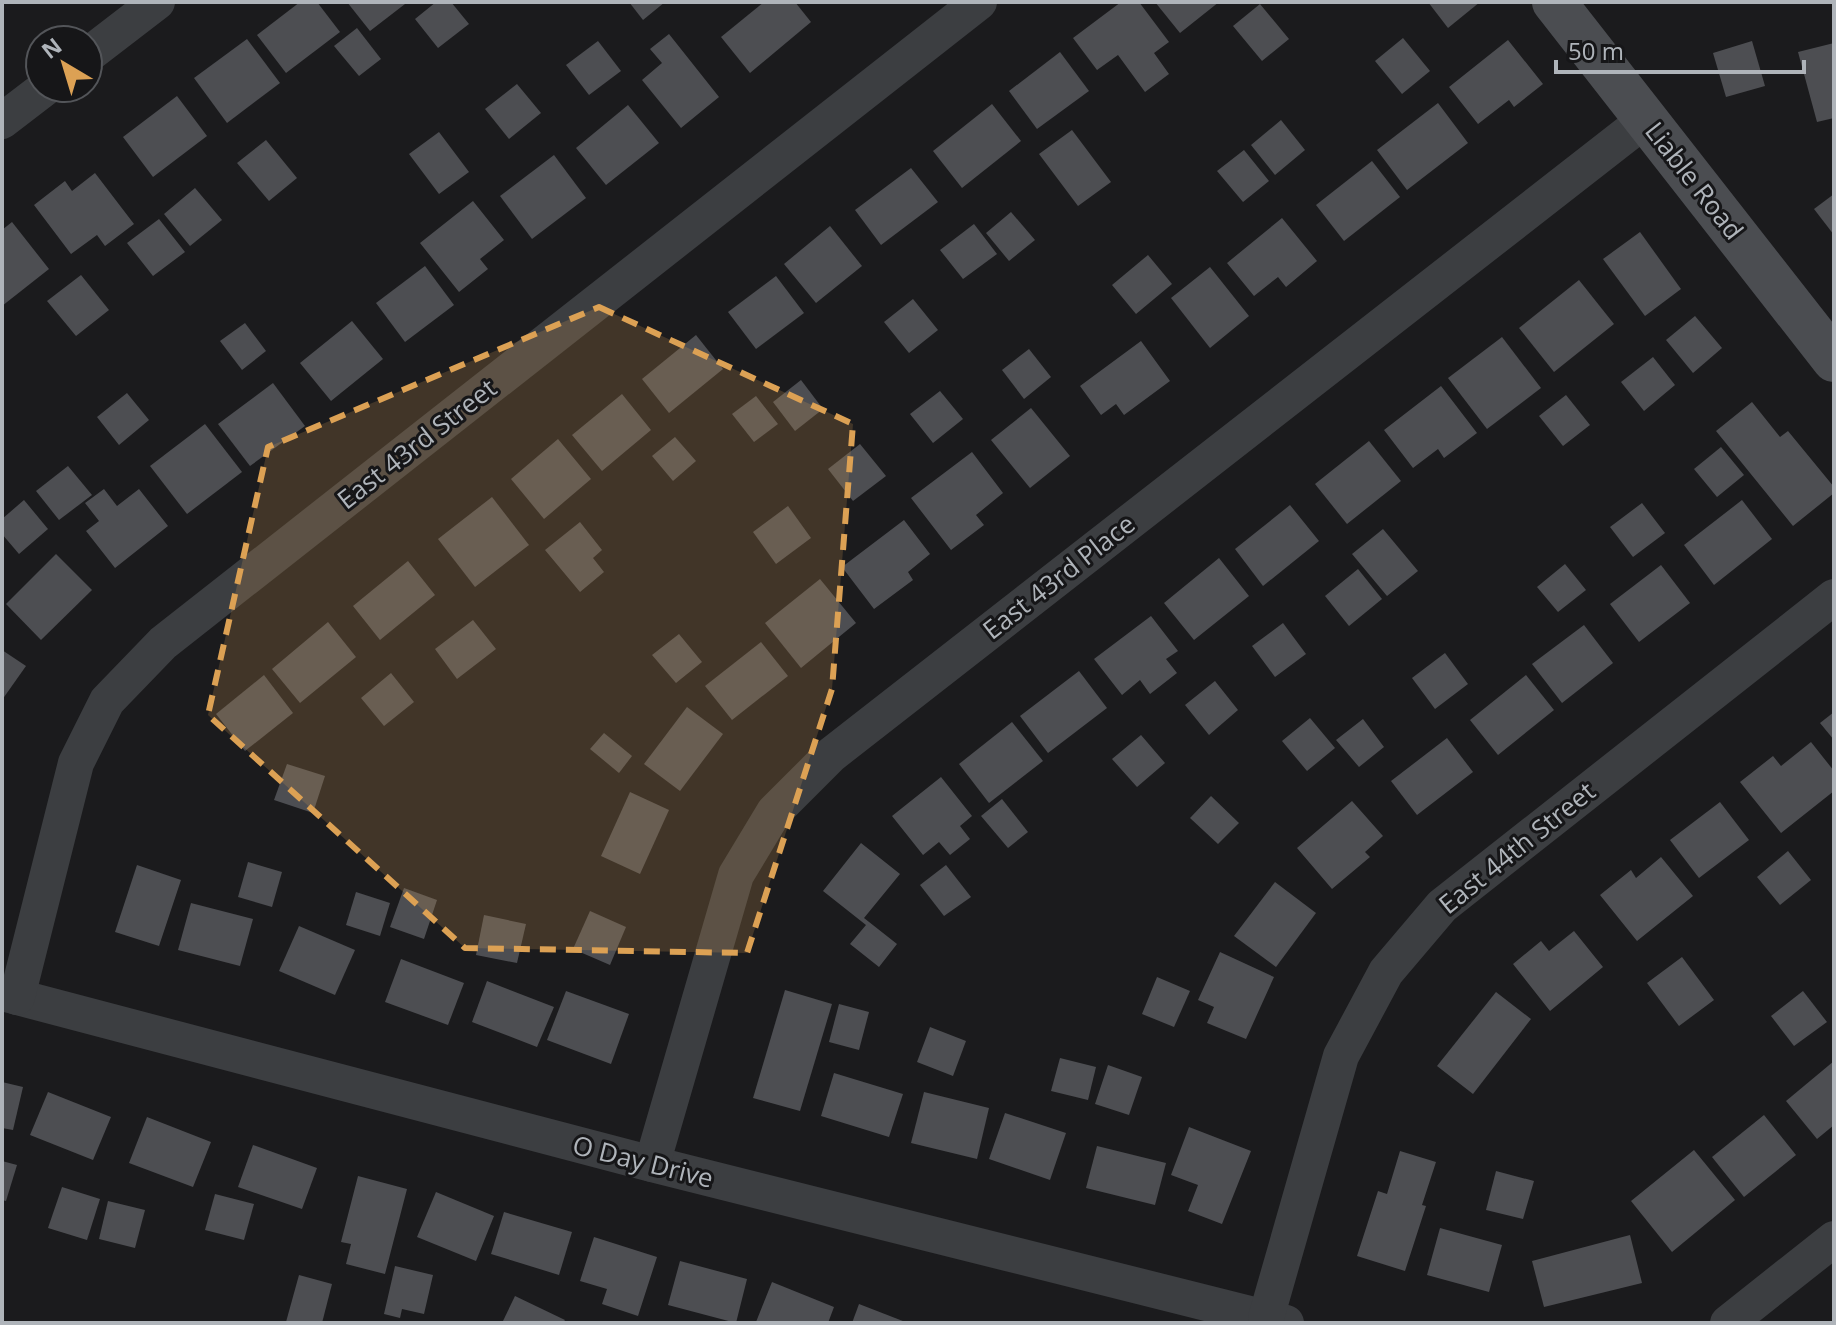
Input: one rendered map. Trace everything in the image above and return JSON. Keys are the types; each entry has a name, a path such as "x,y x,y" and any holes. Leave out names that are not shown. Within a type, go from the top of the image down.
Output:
{"street":[{"path":"104,43 157,2"},
{"name":"East 43rd Street","path":"10,995 76,763 107,701 163,643 979,2"},
{"name":"Liable Road","path":"1554,2 1834,360"},
{"path":"2,121 24,104"},
{"name":"East 43rd Place","path":"652,1164 736,875 774,812 831,755 1645,120"},
{"name":"East 44th Street","path":"1276,1320 1341,1056 1386,972 1442,906 1834,597"},
{"name":"O Day Drive","path":"10,995 652,1164 1276,1320"},
{"path":"1728,1323 1834,1239"}],"highlighted area":[{"path":"599,307 853,424 832,689 747,953 465,948 208,715 268,447"}],"building":[{"path":"300,2 317,2 340,32 286,73 257,35"},
{"path":"347,2 404,2 405,4 370,31"},
{"path":"436,2 451,2 469,24 438,48 415,19"},
{"path":"629,2 665,2 643,20"},
{"path":"764,2 795,2 811,22 750,73 721,37"},
{"path":"1121,2 1139,2 1169,42 1154,53 1169,74 1145,92 1118,55 1097,70 1073,38"},
{"path":"1155,2 1219,2 1180,33"},
{"path":"1428,2 1480,2 1448,28"},
{"path":"1260,4 1289,39 1262,61 1233,26"},
{"path":"357,28 381,59 359,76 334,46"},
{"path":"669,34 719,97 681,128 642,80 662,63 650,49"},
{"path":"1403,38 1430,71 1402,94 1375,61"},
{"path":"247,39 280,83 227,123 194,78"},
{"path":"1508,40 1543,84 1514,107 1509,100 1478,124 1449,87"},
{"path":"598,41 621,71 589,95 566,65"},
{"path":"1752,41 1765,86 1726,97 1713,53"},
{"path":"1834,43 1834,118 1817,122 1798,52"},
{"path":"1060,52 1089,91 1037,129 1009,91"},
{"path":"517,84 541,113 509,139 485,109"},
{"path":"177,96 207,136 153,177 123,137"},
{"path":"1438,103 1468,143 1407,190 1377,150"},
{"path":"992,104 1021,141 962,188 933,151"},
{"path":"628,105 659,143 606,185 576,148"},
{"path":"1281,120 1305,150 1275,175 1251,145"},
{"path":"1072,130 1111,182 1078,206 1039,154"},
{"path":"439,132 469,172 439,194 409,154"},
{"path":"266,140 297,178 269,201 237,163"},
{"path":"1244,150 1269,181 1243,202 1217,171"},
{"path":"554,155 586,198 532,239 500,196"},
{"path":"1372,161 1400,197 1344,241 1316,205"},
{"path":"911,168 938,202 881,245 855,210"},
{"path":"95,173 134,224 105,246 97,235 71,254 34,205 65,181 72,191"},
{"path":"195,188 222,220 190,246 164,214"},
{"path":"1834,194 1834,235 1814,209"},
{"path":"473,201 504,240 480,259 488,269 459,292 420,243"},
{"path":"1011,212 1035,240 1009,261 986,233"},
{"path":"1282,218 1317,261 1286,287 1278,277 1254,296 1227,263"},
{"path":"159,219 185,252 153,276 127,243"},
{"path":"12,222 49,269 2,306 2,230"},
{"path":"974,224 997,254 963,279 940,250"},
{"path":"830,226 862,266 816,303 784,264"},
{"path":"1640,232 1681,289 1645,316 1603,259"},
{"path":"1148,255 1172,284 1136,314 1112,285"},
{"path":"425,266 454,305 405,342 376,303"},
{"path":"1210,267 1249,316 1210,348 1171,298"},
{"path":"81,275 109,310 76,336 47,301"},
{"path":"776,276 804,313 756,349 728,312"},
{"path":"1579,280 1614,324 1554,372 1519,328"},
{"path":"913,299 938,330 909,353 884,322"},
{"path":"1695,316 1722,348 1693,373 1666,340"},
{"path":"352,321 383,359 331,401 300,363"},
{"path":"245,323 266,351 242,370 220,341"},
{"path":"696,335 723,369 669,413 642,379"},
{"path":"1502,337 1541,388 1487,429 1448,378"},
{"path":"1141,341 1170,381 1124,415 1116,404 1101,415 1080,386"},
{"path":"1029,349 1051,377 1024,399 1002,370"},
{"path":"1653,357 1675,385 1644,411 1621,382"},
{"path":"801,380 823,409 795,431 773,402"},
{"path":"273,383 305,426 250,466 218,424"},
{"path":"1441,386 1477,433 1444,458 1438,449 1413,468 1384,430"},
{"path":"940,391 963,419 933,443 910,414"},
{"path":"127,393 149,420 119,445 97,417"},
{"path":"622,394 651,430 602,471 572,435"},
{"path":"1566,395 1590,425 1563,446 1539,416"},
{"path":"756,396 778,424 754,442 732,414"},
{"path":"1752,402 1780,437 1788,431 1834,487 1834,493 1793,526 1716,431"},
{"path":"1031,408 1070,456 1030,488 991,440"},
{"path":"205,424 242,472 187,514 150,466"},
{"path":"675,437 696,461 673,481 652,456"},
{"path":"558,439 591,479 544,519 511,479"},
{"path":"1369,441 1401,481 1347,524 1315,484"},
{"path":"860,444 886,476 853,501 828,469"},
{"path":"1721,447 1744,475 1717,497 1694,469"},
{"path":"972,452 1003,493 976,515 984,525 951,550 911,498"},
{"path":"68,466 92,495 59,520 36,491"},
{"path":"104,489 117,506 139,489 168,526 115,568 86,531 99,521 85,503"},
{"path":"492,497 529,545 475,587 438,539"},
{"path":"24,500 48,529 19,554 2,534 2,519"},
{"path":"1742,500 1772,539 1714,585 1684,545"},
{"path":"1642,503 1665,533 1633,557 1610,527"},
{"path":"1290,505 1319,541 1263,586 1235,549"},
{"path":"788,506 811,538 776,564 753,532"},
{"path":"904,520 930,554 908,572 913,580 874,609 842,567"},
{"path":"580,522 602,550 593,558 604,572 580,592 545,550"},
{"path":"1383,529 1418,571 1387,596 1352,554"},
{"path":"56,554 92,590 41,640 6,604"},
{"path":"1219,558 1249,596 1194,640 1164,603"},
{"path":"408,561 435,595 380,640 353,606"},
{"path":"1565,564 1586,590 1558,612 1537,587"},
{"path":"1661,565 1690,603 1639,642 1610,604"},
{"path":"1358,569 1382,599 1349,626 1325,596"},
{"path":"820,579 856,623 801,668 765,623"},
{"path":"1151,616 1178,651 1166,659 1177,673 1150,694 1140,680 1122,695 1094,659"},
{"path":"473,620 496,649 457,679 435,649"},
{"path":"328,622 356,657 300,703 272,669"},
{"path":"1283,623 1306,654 1275,677 1252,646"},
{"path":"1584,625 1613,663 1562,703 1532,664"},
{"path":"679,634 702,662 676,683 652,655"},
{"path":"761,642 788,676 732,720 705,686"},
{"path":"2,650 26,666 2,700"},
{"path":"1445,653 1468,684 1435,709 1412,678"},
{"path":"1079,671 1107,708 1048,753 1020,716"},
{"path":"391,673 414,702 384,726 361,698"},
{"path":"264,675 293,713 245,751 216,714"},
{"path":"1526,675 1554,710 1498,755 1470,720"},
{"path":"1215,681 1238,710 1209,735 1185,705"},
{"path":"687,707 723,734 680,791 644,764"},
{"path":"1834,712 1834,740 1820,723"},
{"path":"1310,718 1335,748 1307,771 1282,741"},
{"path":"1363,719 1384,747 1359,767 1336,740"},
{"path":"1012,722 1043,761 989,803 959,764"},
{"path":"604,733 632,756 619,773 590,749"},
{"path":"1141,735 1165,763 1137,787 1112,759"},
{"path":"1447,738 1473,772 1417,815 1391,781"},
{"path":"1811,742 1834,771 1834,791 1781,833 1740,782 1773,756 1781,766"},
{"path":"287,764 325,776 313,813 274,800"},
{"path":"941,777 972,816 960,826 970,839 950,855 939,842 923,855 892,816"},
{"path":"630,792 669,810 640,874 601,856"},
{"path":"1211,796 1239,823 1218,844 1190,818"},
{"path":"1002,799 1028,832 1008,848 981,816"},
{"path":"1352,801 1383,836 1365,852 1370,857 1332,889 1297,848"},
{"path":"1720,802 1749,840 1699,878 1670,840"},
{"path":"861,843 900,874 864,918 897,944 879,967 850,944 866,925 823,891"},
{"path":"1788,851 1811,880 1780,905 1757,877"},
{"path":"1661,857 1693,896 1637,941 1600,895 1631,870 1636,878"},
{"path":"248,862 282,872 272,907 238,897"},
{"path":"137,865 181,880 159,946 115,932"},
{"path":"946,865 971,897 944,916 920,885"},
{"path":"1275,882 1316,913 1276,967 1234,936"},
{"path":"404,888 437,900 424,939 390,927"},
{"path":"356,892 390,903 380,936 346,925"},
{"path":"191,903 253,919 240,966 178,950"},
{"path":"590,911 626,927 610,965 573,949"},
{"path":"484,915 526,924 517,963 476,955"},
{"path":"299,926 355,950 335,995 279,971"},
{"path":"1574,931 1603,967 1550,1011 1513,964 1541,941 1549,951"},
{"path":"1220,952 1274,977 1246,1039 1207,1023 1214,1007 1198,1000"},
{"path":"1682,957 1714,1000 1679,1026 1647,983"},
{"path":"401,959 464,983 448,1025 385,1002"},
{"path":"1157,977 1190,991 1174,1027 1142,1014"},
{"path":"487,981 554,1007 537,1047 472,1022"},
{"path":"785,990 832,1004 800,1111 753,1098"},
{"path":"566,991 629,1014 611,1064 547,1040"},
{"path":"1803,991 1827,1022 1794,1046 1771,1016"},
{"path":"1496,992 1531,1019 1473,1094 1437,1066"},
{"path":"839,1004 869,1012 859,1050 829,1042"},
{"path":"930,1027 966,1041 953,1076 917,1062"},
{"path":"1060,1058 1096,1067 1088,1100 1051,1091"},
{"path":"1834,1061 1834,1125 1817,1139 1786,1101"},
{"path":"1108,1065 1142,1077 1129,1115 1095,1104"},
{"path":"834,1073 903,1094 889,1137 821,1116"},
{"path":"2,1082 23,1087 13,1130 2,1128"},
{"path":"48,1092 111,1117 93,1160 30,1135"},
{"path":"924,1092 989,1108 977,1159 911,1143"},
{"path":"1005,1113 1066,1133 1050,1180 989,1159"},
{"path":"1764,1115 1796,1155 1744,1197 1712,1157"},
{"path":"147,1117 211,1142 193,1187 129,1163"},
{"path":"1189,1127 1251,1151 1222,1224 1188,1211 1198,1185 1171,1175"},
{"path":"253,1145 317,1168 302,1209 238,1187"},
{"path":"1097,1146 1166,1163 1155,1205 1086,1188"},
{"path":"1694,1150 1735,1200 1672,1252 1631,1201"},
{"path":"1400,1151 1436,1162 1422,1205 1426,1206 1405,1271 1357,1256 1378,1191 1387,1194"},
{"path":"2,1161 17,1165 6,1201 2,1200"},
{"path":"1496,1171 1534,1181 1523,1219 1486,1210"},
{"path":"358,1176 407,1189 385,1274 346,1264 351,1244 341,1242"},
{"path":"62,1187 100,1199 87,1240 48,1228"},
{"path":"436,1192 494,1216 476,1261 417,1237"},
{"path":"215,1194 254,1204 244,1240 205,1230"},
{"path":"108,1201 145,1210 135,1248 99,1239"},
{"path":"504,1212 572,1232 559,1275 491,1254"},
{"path":"1440,1228 1502,1245 1489,1292 1427,1275"},
{"path":"1630,1235 1642,1283 1544,1307 1532,1261"},
{"path":"594,1237 657,1257 638,1316 602,1304 607,1289 580,1281"},
{"path":"680,1261 747,1279 736,1323 668,1305"},
{"path":"395,1266 433,1275 424,1314 402,1309 400,1318 384,1314"},
{"path":"299,1275 332,1284 322,1323 286,1322"},
{"path":"772,1282 834,1307 828,1323 756,1322"},
{"path":"515,1296 565,1320 563,1323 502,1323"},
{"path":"859,1304 908,1323 852,1323"}]}
